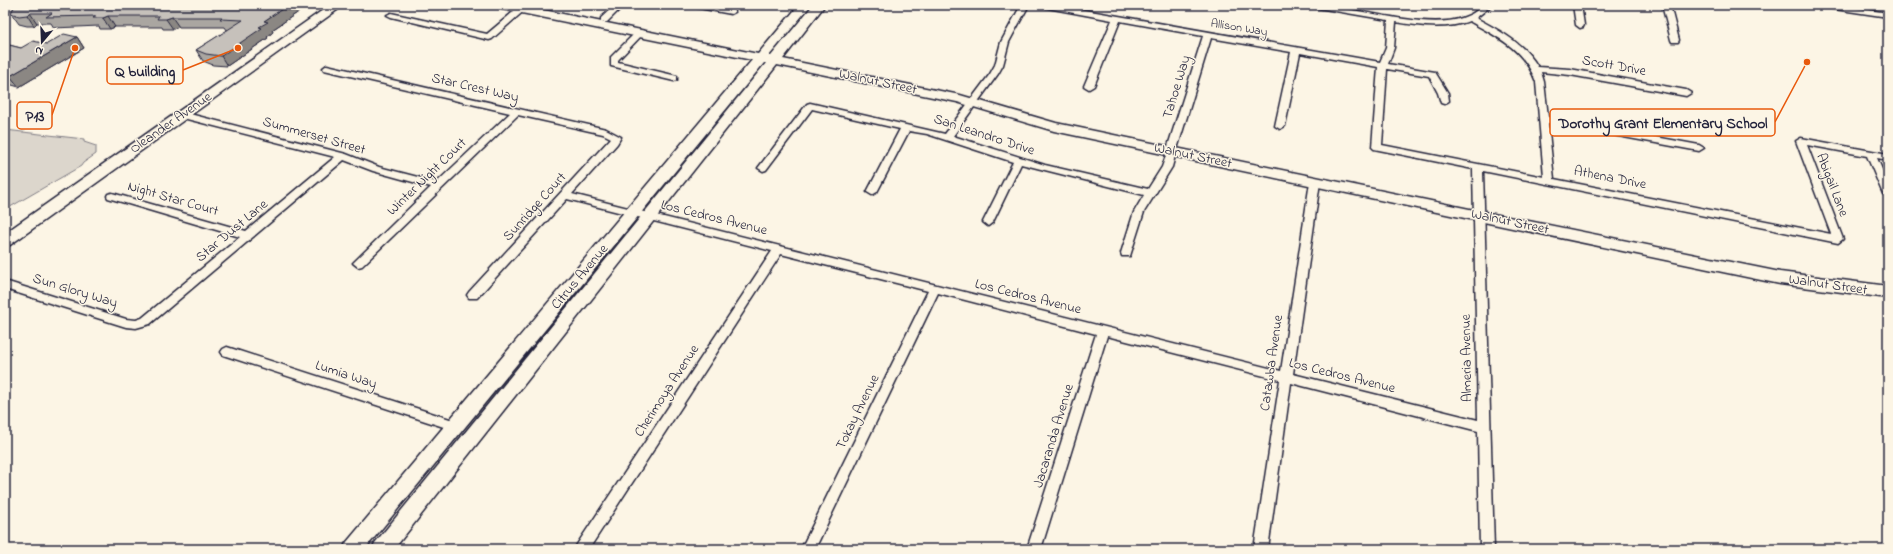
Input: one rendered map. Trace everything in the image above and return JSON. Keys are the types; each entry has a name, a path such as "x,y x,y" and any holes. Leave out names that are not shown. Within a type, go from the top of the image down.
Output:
{"street":[{"name":"Oleander Avenue","path":"5,241 338,5"},
{"name":"Walnut Street","path":"502,5 526,7 604,20 763,56"},
{"path":"604,20 620,5"},
{"path":"694,5 731,12"},
{"name":"Citrus Avenue","path":"382,549 763,56 805,5"},
{"name":"Citrus Avenue","path":"353,549 456,426 777,58 819,5"},
{"path":"948,137 976,100 999,65 1005,42 1025,5"},
{"name":"Allison Way","path":"1042,5 1073,8 1118,19 1432,74 1443,94 1444,101"},
{"path":"1312,5 1392,19 1433,24 1455,22 1470,18 1481,12 1488,5"},
{"path":"1577,5 1580,25"},
{"path":"1666,5 1675,40"},
{"path":"1820,5 1846,7 1888,15"},
{"name":"Walnut Street","path":"526,7 640,33 777,58 976,100 1054,127 1172,149 1780,278 1888,292"},
{"path":"391,15 489,37 526,7"},
{"path":"1470,18 1519,48 1529,58 1536,69 1540,82 1549,180"},
{"path":"1089,86 1118,19"},
{"path":"1383,65 1390,48 1392,19"},
{"path":"640,33 614,59 614,64 674,78"},
{"name":"Tahoe Way","path":"1126,253 1139,212 1166,167 1208,35"},
{"path":"1280,126 1296,50"},
{"name":"Athena Drive","path":"1383,65 1377,147 1549,180 1838,239"},
{"name":"Star Crest Way","path":"327,68 606,132 616,137"},
{"name":"Scott Drive","path":"1536,69 1570,72 1686,93"},
{"name":"San Leandro Drive","path":"763,168 810,106 948,137 1043,168 1150,193"},
{"name":"Winter Night Court","path":"358,263 516,112"},
{"name":"Summerset Street","path":"182,115 343,156 376,169 439,186"},
{"path":"1543,119 1699,148"},
{"path":"872,192 906,127"},
{"name":"Sunridge Court","path":"473,295 614,142 616,137"},
{"name":"Abigail Lane","path":"1838,239 1801,141 1870,153"},
{"name":"Walnut Street","path":"1172,149 1315,182 1781,272 1888,285"},
{"path":"1870,153 1888,157"},
{"path":"1870,153 1888,194"},
{"name":"Star Dust Lane","path":"136,324 146,321 343,156"},
{"path":"988,222 1012,171 1019,160"},
{"name":"Almeria Avenue","path":"1478,166 1487,549"},
{"name":"Catawba Avenue","path":"1261,549 1315,182"},
{"name":"Los Cedros Avenue","path":"564,195 1484,427"},
{"name":"Night Star Court","path":"112,196 249,236"},
{"name":"Cherimoya Avenue","path":"581,549 778,250"},
{"name":"Sun Glory Way","path":"5,285 126,323 136,324"},
{"name":"Tokay Avenue","path":"808,549 934,289"},
{"name":"Jacaranda Avenue","path":"1034,549 1103,331"},
{"name":"Lumia Way","path":"228,352 456,426"}],"shaded area":[{"path":"5,130 84,139 84,142 96,146 96,154 81,166 5,210"}],"building":[{"path":"15,5 288,5 264,21 268,22 259,27 262,28 221,56 206,54 196,50 243,20 220,19 222,17 172,17 157,19 159,16 108,16 103,18 93,18 96,16 46,17 52,13 30,13 19,16 11,13"},
{"path":"64,34 77,37 10,76 5,75 5,44 21,48 33,41 47,44"}],"place":[{"name":"P13","path":"75,48"},
{"name":"Q building","path":"238,48"},
{"name":"Dorothy Grant Elementary School","path":"1807,62"}]}
